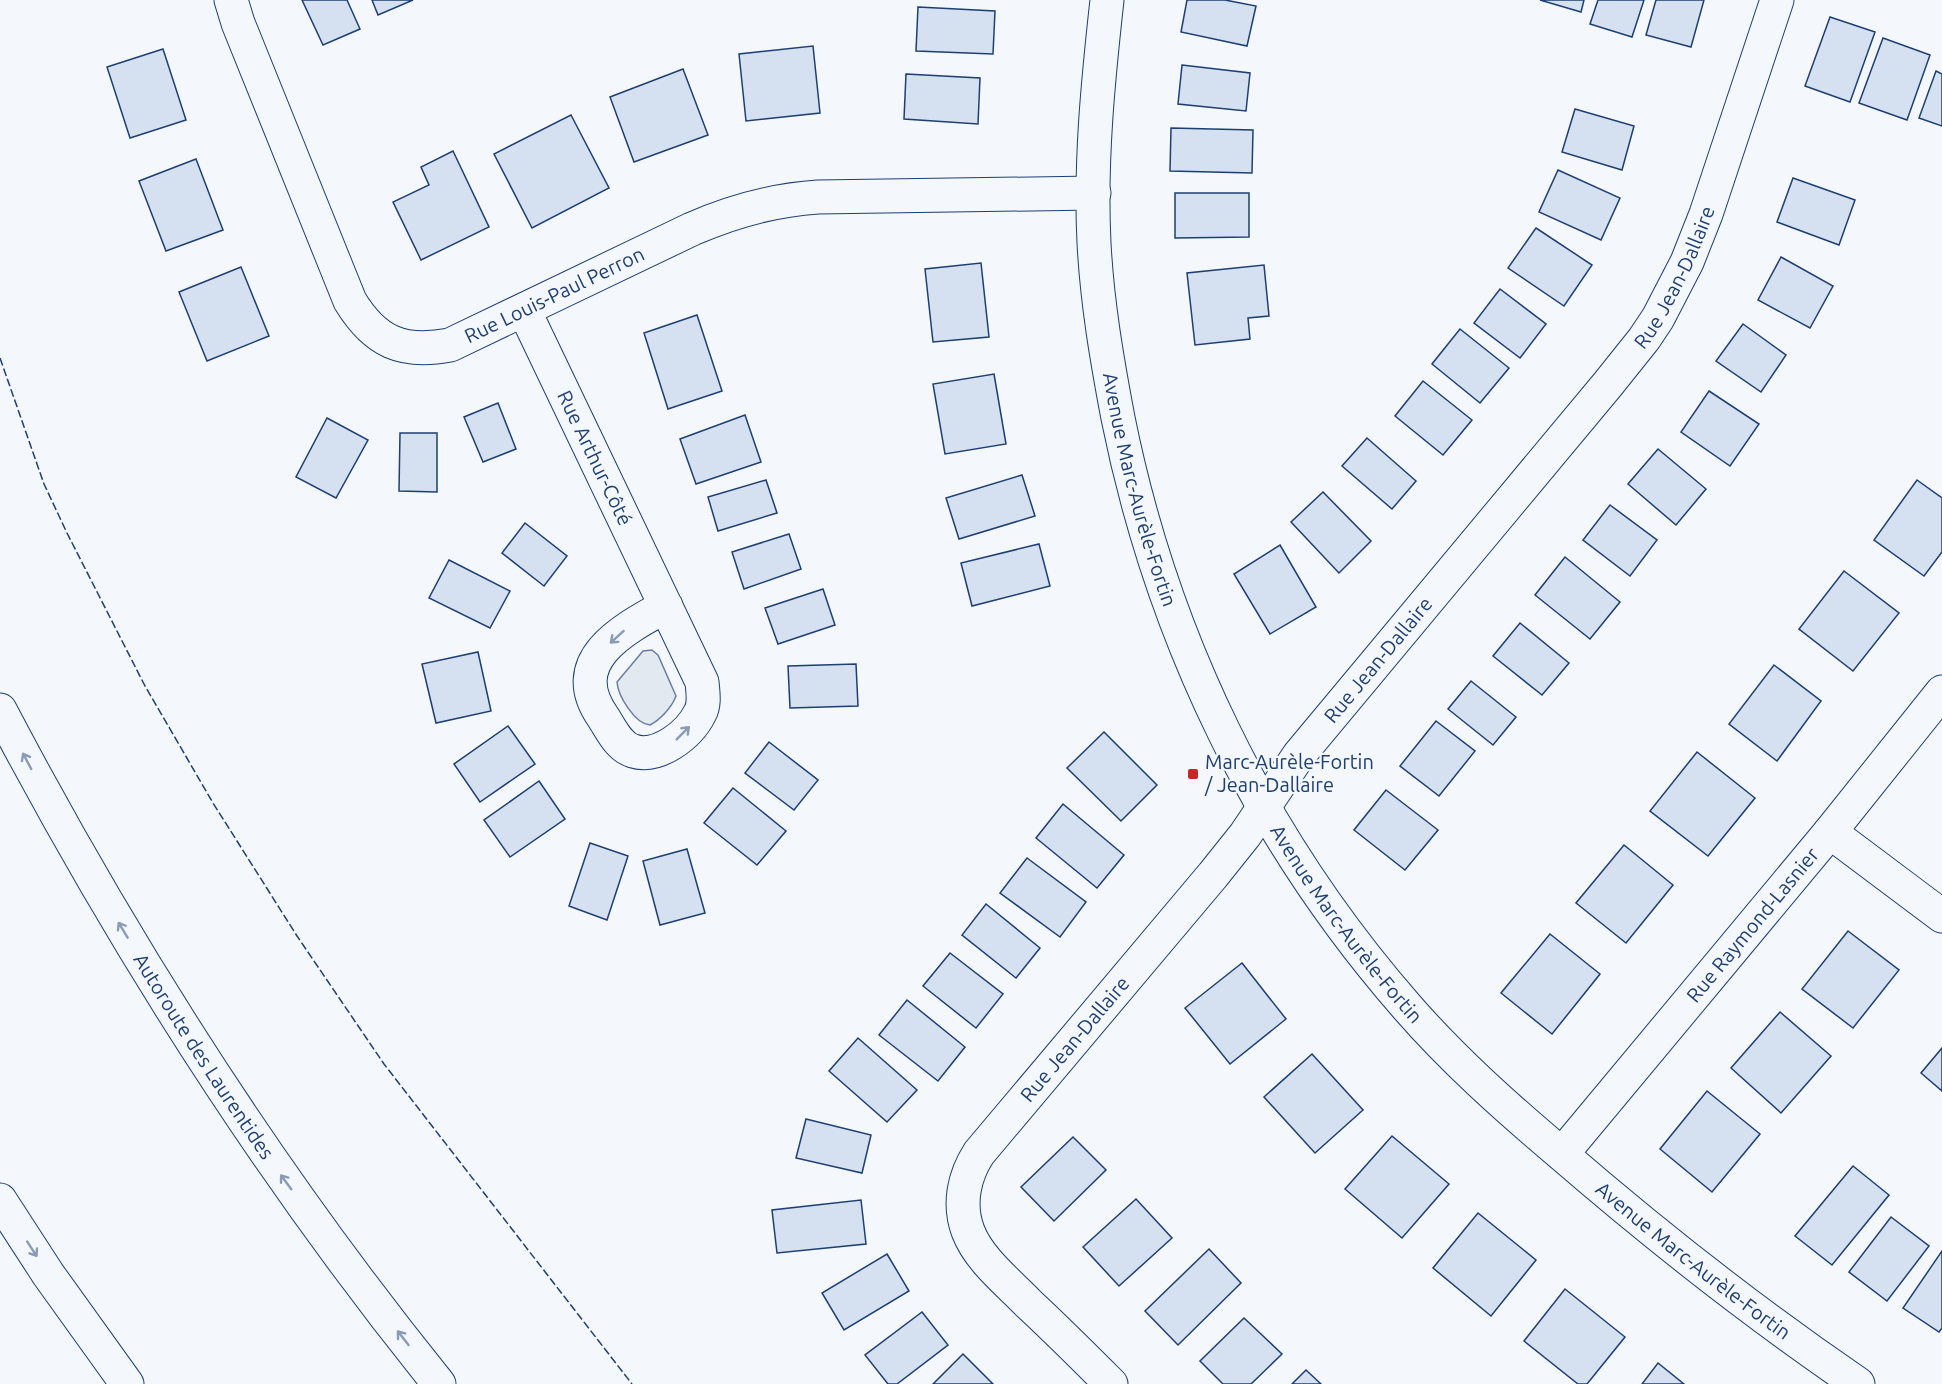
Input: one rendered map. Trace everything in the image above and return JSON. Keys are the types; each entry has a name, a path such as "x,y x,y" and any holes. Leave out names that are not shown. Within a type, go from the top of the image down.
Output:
{"main road":[{"name":"Rue Louis-Paul Perron","path":"231,0 238,23 350,301 369,328 382,338 395,343 416,347 436,347 468,338 711,221 749,207 818,197 1094,192"},
{"name":"Avenue Marc-Aurèle-Fortin","path":"1107,0 1096,101 1094,192 1096,273 1108,362 1136,495 1153,555 1187,652 1239,761 1275,829 1329,908 1407,1006 1464,1067 1562,1155 1689,1261 1756,1312 1858,1384"},
{"name":"Rue Jean-Dallaire","path":"1111,1384 981,1255 965,1221 963,1209 967,1176 979,1152 1213,875 1264,807 1299,755 1586,411 1634,352 1658,318 1682,272 1706,214 1777,0"},
{"name":"Rue Arthur-Côté","path":"524,310 666,606"},
{"name":"Rue Raymond-Lasnier","path":"1562,1155 1830,832 1942,692"},
{"name":"Autoroute des Laurentides","path":"0,710 94,881 231,1102 268,1157 343,1259 439,1384"},
{"path":"1830,832 1942,916"},
{"path":"0,1200 48,1274 127,1384"}],"shaded area":[{"path":"652,650 658,655 676,696 665,713 650,725 633,715 620,694 617,682 643,651"}],"building":[{"path":"302,0 347,0 360,29 323,45"},
{"path":"372,0 413,0 378,15"},
{"path":"1187,0 1225,0 1256,6 1247,46 1181,32"},
{"path":"1540,0 1584,0 1581,12"},
{"path":"1598,0 1644,0 1632,37 1590,24"},
{"path":"1656,0 1704,0 1691,47 1646,35"},
{"path":"918,7 995,11 993,54 916,51"},
{"path":"1830,17 1875,32 1850,102 1805,86"},
{"path":"1883,38 1930,55 1907,120 1859,103"},
{"path":"813,46 820,113 746,121 739,54"},
{"path":"163,49 186,120 130,138 107,67"},
{"path":"1182,65 1250,73 1246,111 1178,104"},
{"path":"683,69 708,135 634,162 610,97"},
{"path":"1936,71 1942,74 1942,126 1919,118"},
{"path":"906,74 980,78 978,124 904,119"},
{"path":"1575,109 1634,126 1622,170 1562,152"},
{"path":"571,115 609,188 532,228 494,154"},
{"path":"1171,128 1253,130 1252,173 1170,171"},
{"path":"453,151 489,227 421,260 393,202 429,185 421,167"},
{"path":"196,159 223,230 166,251 139,181"},
{"path":"1558,170 1620,198 1601,240 1539,212"},
{"path":"1793,178 1855,200 1839,245 1777,222"},
{"path":"1175,193 1249,193 1249,237 1175,238"},
{"path":"1536,228 1592,265 1564,306 1508,268"},
{"path":"1781,257 1833,286 1810,328 1758,300"},
{"path":"981,263 989,337 933,342 925,269"},
{"path":"1264,265 1269,316 1248,318 1250,339 1195,345 1187,273"},
{"path":"241,267 269,336 207,361 179,292"},
{"path":"1500,289 1546,324 1520,358 1474,323"},
{"path":"697,315 722,391 668,409 644,333"},
{"path":"1743,324 1786,355 1761,392 1716,361"},
{"path":"1460,329 1509,368 1480,403 1432,364"},
{"path":"994,374 1006,444 945,454 933,384"},
{"path":"1423,381 1472,420 1443,455 1395,416"},
{"path":"1709,391 1759,424 1730,466 1681,432"},
{"path":"498,403 516,449 483,462 464,417"},
{"path":"745,415 761,462 696,484 680,439"},
{"path":"327,418 368,440 336,498 296,477"},
{"path":"400,433 437,433 437,492 399,491"},
{"path":"1367,438 1416,481 1392,509 1342,466"},
{"path":"1658,449 1706,489 1676,525 1628,484"},
{"path":"1022,475 1035,516 959,539 946,498"},
{"path":"766,480 777,513 718,531 708,497"},
{"path":"1917,480 1942,498 1942,552 1924,576 1874,540"},
{"path":"1323,492 1371,541 1339,573 1291,522"},
{"path":"1610,505 1657,540 1630,576 1583,540"},
{"path":"525,523 567,556 544,586 502,553"},
{"path":"789,534 801,569 744,589 732,552"},
{"path":"1039,544 1050,586 972,606 961,563"},
{"path":"1280,545 1316,607 1270,634 1234,574"},
{"path":"1565,557 1620,602 1590,639 1535,595"},
{"path":"449,560 510,591 490,628 429,598"},
{"path":"1844,571 1899,613 1853,671 1799,629"},
{"path":"823,589 835,625 778,644 765,608"},
{"path":"1520,623 1569,663 1542,695 1493,656"},
{"path":"478,652 491,711 436,723 422,664"},
{"path":"856,664 858,706 790,708 788,666"},
{"path":"1774,665 1821,701 1777,761 1729,724"},
{"path":"1471,681 1516,717 1493,745 1448,709"},
{"path":"1436,721 1475,751 1439,796 1400,766"},
{"path":"508,726 535,764 480,802 454,764"},
{"path":"1104,732 1157,785 1121,821 1067,768"},
{"path":"769,742 818,780 794,810 745,773"},
{"path":"1697,752 1755,798 1708,856 1650,811"},
{"path":"539,781 565,819 510,857 484,820"},
{"path":"733,788 786,831 757,865 704,823"},
{"path":"1386,790 1438,830 1405,870 1354,830"},
{"path":"1063,804 1124,855 1097,888 1036,838"},
{"path":"590,843 628,856 607,920 569,906"},
{"path":"1624,845 1673,885 1626,943 1576,903"},
{"path":"687,849 705,913 660,925 643,861"},
{"path":"1027,858 1086,902 1060,937 1000,893"},
{"path":"986,904 1040,948 1016,978 962,935"},
{"path":"1848,931 1899,970 1853,1028 1802,989"},
{"path":"1550,934 1600,974 1552,1034 1501,993"},
{"path":"950,953 1003,994 976,1028 923,986"},
{"path":"1242,963 1286,1019 1230,1064 1185,1008"},
{"path":"907,1000 965,1047 938,1081 879,1035"},
{"path":"1780,1012 1831,1056 1781,1113 1731,1068"},
{"path":"858,1038 917,1090 887,1122 829,1071"},
{"path":"1942,1048 1942,1091 1921,1073"},
{"path":"1312,1054 1363,1110 1315,1153 1264,1097"},
{"path":"1707,1091 1760,1134 1712,1192 1660,1149"},
{"path":"806,1119 871,1135 862,1173 796,1158"},
{"path":"1392,1136 1449,1184 1402,1238 1345,1189"},
{"path":"1073,1137 1106,1170 1054,1221 1021,1187"},
{"path":"1853,1166 1889,1195 1832,1265 1795,1236"},
{"path":"1136,1199 1172,1238 1119,1286 1083,1247"},
{"path":"861,1200 866,1244 777,1253 772,1210"},
{"path":"1478,1213 1536,1260 1491,1316 1433,1268"},
{"path":"1891,1217 1929,1246 1887,1301 1849,1272"},
{"path":"1209,1249 1241,1283 1178,1345 1145,1311"},
{"path":"1942,1251 1942,1328 1939,1332 1903,1308"},
{"path":"887,1254 909,1291 844,1330 822,1293"},
{"path":"1565,1289 1625,1337 1587,1384 1578,1384 1524,1341"},
{"path":"922,1312 948,1345 897,1384 888,1384 865,1355"},
{"path":"1244,1318 1282,1354 1251,1384 1223,1384 1200,1361"},
{"path":"963,1354 993,1384 933,1384"},
{"path":"1658,1363 1684,1384 1642,1384"},
{"path":"1306,1370 1321,1384 1292,1384"}],"fence":[{"path":"0,358 44,484 67,533 145,686 213,803 297,936 384,1064 632,1384"}],"place":[{"name":"Marc-Aurèle-Fortin / Jean-Dallaire","path":"1193,774"}]}
